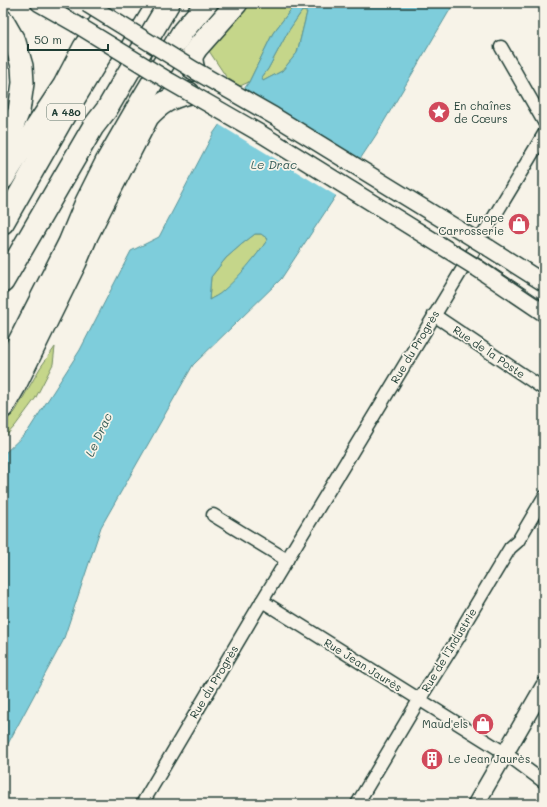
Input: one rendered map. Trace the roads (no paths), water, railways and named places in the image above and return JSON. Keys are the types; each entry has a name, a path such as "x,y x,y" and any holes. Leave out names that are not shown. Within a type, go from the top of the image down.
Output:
{"highway":[{"path":"3,179 26,141 64,85 84,47 113,3"},
{"name":"A 480","path":"3,223 68,109 132,3"},
{"name":"A 480","path":"3,282 93,127 107,109 169,3"},
{"path":"107,109 134,81 188,3"},
{"path":"6,368 69,242 86,202 106,162 183,31 207,3"},
{"path":"193,64 197,48 237,3"},
{"path":"3,21 15,42 22,66 23,83 19,111 10,133 3,145"},
{"path":"3,407 76,262 87,236 148,117 166,101 181,95"},
{"path":"6,368 87,236"}],"main road":[{"path":"39,3 76,24 181,95 263,135 477,268 544,313"},
{"path":"86,4 193,64 274,116 544,283"},
{"path":"476,804 544,686"}],"street":[{"path":"501,47 544,122"},
{"name":"Rue du Progrès","path":"142,804 262,601 544,134"},
{"name":"Rue de la Poste","path":"434,315 544,389"},
{"name":"Rue de l'Industrie","path":"356,804 460,635 465,623 510,548 518,541 544,497"},
{"path":"213,515 287,560"},
{"name":"Rue Jean Jaurès","path":"262,601 505,753 544,782"}],"water":[{"name":"Le Drac","path":"296,3 454,3 376,135 281,279 193,365 101,527 63,641 3,753 3,455 28,431 80,350 131,251 159,237 213,134 249,82 273,33","holes":["302,11 307,12 297,53 282,71 263,81 262,77 268,69 289,30","255,234 261,234 268,239 253,260 235,279 218,295 209,300 211,277 226,258"]}],"tram line":[{"path":"56,3 482,260 544,301"}],"place":[{"name":"En chaînes de Cœurs","path":"439,112"},
{"name":"Europe Carrosserie","path":"519,224"},
{"name":"Maud'els","path":"483,724"},
{"name":"Le Jean Jaurès","path":"432,759"}]}
